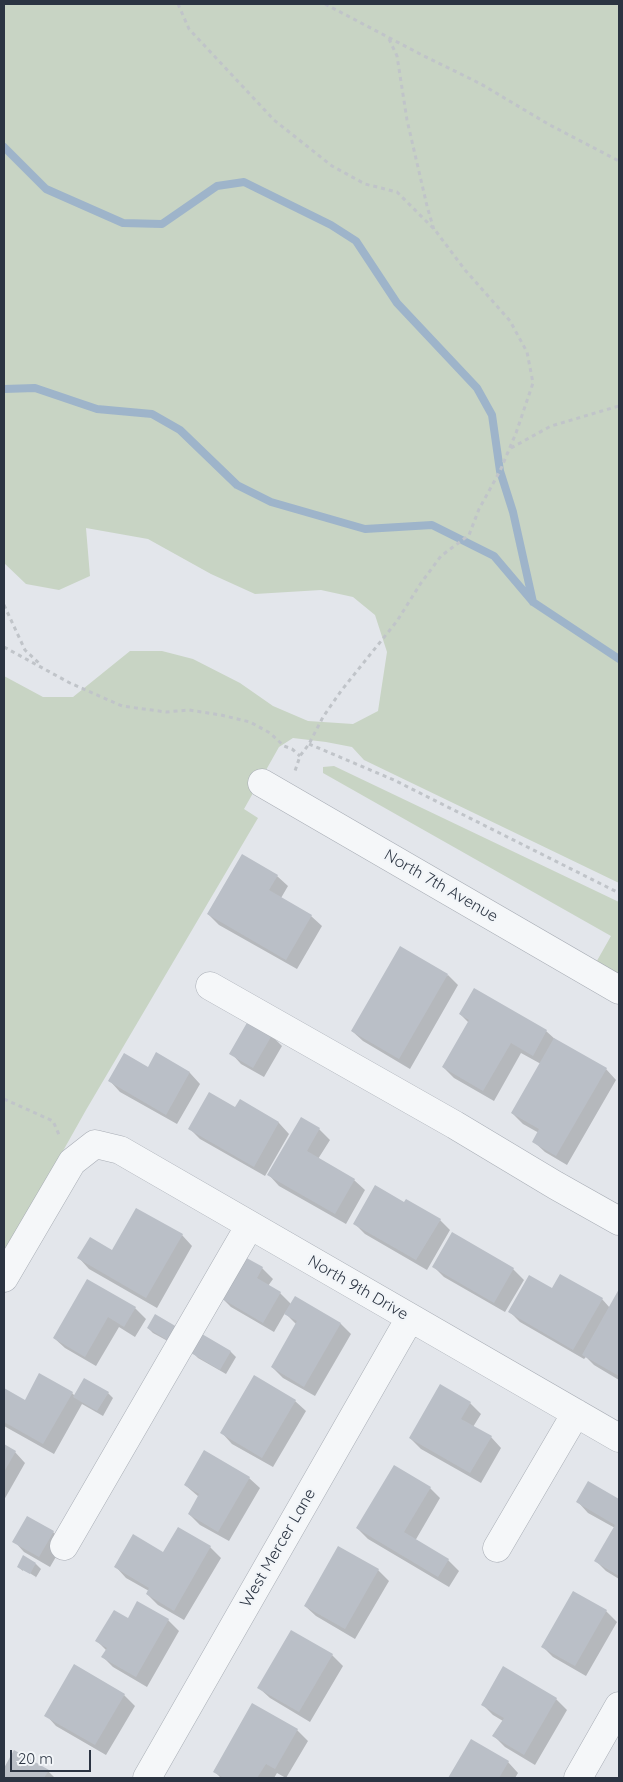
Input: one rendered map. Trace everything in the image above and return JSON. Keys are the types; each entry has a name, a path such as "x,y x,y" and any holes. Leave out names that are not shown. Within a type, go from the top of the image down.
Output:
{"street":[{"name":"North 7th Avenue","path":"273,790 619,990"},
{"path":"210,986 455,1125 555,1186 619,1221"},
{"name":"North 9th Drive","path":"72,1162 95,1144 120,1150 619,1438"},
{"path":"4,1278 72,1162"},
{"path":"64,1546 250,1225"},
{"name":"West Mercer Lane","path":"147,1778 410,1318"},
{"path":"497,1548 576,1413"},
{"path":"578,1778 619,1706"}],"path":[{"path":"178,4 189,29 274,120 332,166 365,184 397,192 435,230 465,270 510,322 527,352 533,383 510,448 500,471 479,509 469,535 442,556 421,583 397,621 341,691 309,744 273,790"},
{"path":"326,4 480,84 548,124 619,161"},
{"path":"389,38 396,56 407,120 427,206 435,230"},
{"path":"510,448 551,426 619,406"},
{"path":"4,605 25,650 44,668"},
{"path":"4,647 70,683 122,706 166,712 188,710 250,722 270,733 284,746 292,748 300,756"},
{"path":"309,744 394,780 619,893"},
{"path":"4,1098 52,1121 72,1162"}],"green space":[{"path":"4,4 619,4 619,883 364,760 352,747 293,738 279,747 244,809 258,818 86,1110 4,1256 4,676 43,697 73,697 130,651 162,651 193,659 240,683 273,706 308,721 353,724 378,711 387,652 375,615 353,597 321,590 255,594 211,574 148,539 86,528 90,576 59,590 26,584 4,563"},
{"path":"334,766 619,902 619,982 594,966 611,936 323,773 323,767"}],"building":[{"path":"242,854 278,875 269,890 312,915 286,960 207,914"},
{"path":"400,946 448,974 399,1059 351,1031"},
{"path":"474,988 547,1030 533,1056 511,1043 483,1091 442,1067 469,1020 459,1014"},
{"path":"248,1021 272,1035 253,1068 229,1054"},
{"path":"554,1038 607,1068 556,1156 532,1142 539,1129 511,1113"},
{"path":"156,1052 190,1072 166,1115 108,1081 124,1053 148,1067"},
{"path":"209,1092 235,1107 240,1099 279,1122 254,1167 188,1129"},
{"path":"301,1117 320,1128 307,1151 355,1179 335,1214 267,1175"},
{"path":"375,1185 404,1202 406,1199 441,1219 416,1260 353,1224"},
{"path":"136,1208 183,1234 146,1298 77,1258 90,1237 112,1250"},
{"path":"452,1232 514,1268 494,1303 432,1267"},
{"path":"243,1256 263,1267 257,1278 281,1292 263,1323 219,1297"},
{"path":"560,1274 603,1298 573,1350 508,1312 529,1275 552,1288"},
{"path":"87,1279 136,1307 124,1327 108,1317 85,1357 53,1338"},
{"path":"619,1289 619,1376 582,1355"},
{"path":"295,1296 341,1323 304,1387 271,1367 297,1321 284,1314"},
{"path":"155,1314 177,1327 169,1341 147,1328"},
{"path":"202,1334 231,1351 220,1370 191,1353"},
{"path":"39,1373 73,1392 43,1444 4,1422 4,1388 25,1400"},
{"path":"254,1375 296,1400 262,1458 220,1433"},
{"path":"84,1378 109,1392 97,1411 73,1397"},
{"path":"440,1384 471,1402 461,1419 492,1436 470,1473 409,1438"},
{"path":"4,1444 16,1451 4,1472"},
{"path":"204,1450 250,1477 218,1532 188,1514 199,1494 184,1485"},
{"path":"394,1465 431,1487 404,1532 449,1559 438,1577 356,1528"},
{"path":"588,1481 619,1499 619,1576 594,1561 615,1525 576,1502"},
{"path":"27,1516 54,1531 39,1557 12,1542"},
{"path":"178,1527 211,1546 174,1611 146,1594 149,1588 114,1567 133,1534 163,1552"},
{"path":"338,1546 379,1569 345,1629 304,1606"},
{"path":"23,1555 36,1563 30,1574 17,1567"},
{"path":"573,1591 607,1610 575,1666 541,1647"},
{"path":"137,1601 169,1619 136,1677 101,1657 107,1648 95,1641 114,1610 128,1618"},
{"path":"291,1630 333,1654 299,1712 257,1688"},
{"path":"74,1664 125,1694 95,1745 44,1716"},
{"path":"503,1666 557,1698 524,1755 492,1736 504,1718 481,1705"},
{"path":"252,1703 298,1729 275,1769 266,1764 257,1778 224,1778 213,1772"},
{"path":"471,1739 509,1761 499,1778 448,1778"},
{"path":"14,1750 49,1770 44,1778 4,1778 4,1768"}],"waterway":[{"path":"4,147 46,189 123,223 162,224 217,186 244,182 331,225 356,241 397,303 477,388 492,415 500,471 513,512 533,602"},
{"path":"4,389 35,388 97,409 152,414 180,430 237,485 271,502 365,529 432,525 494,556 533,602 619,659"}]}
